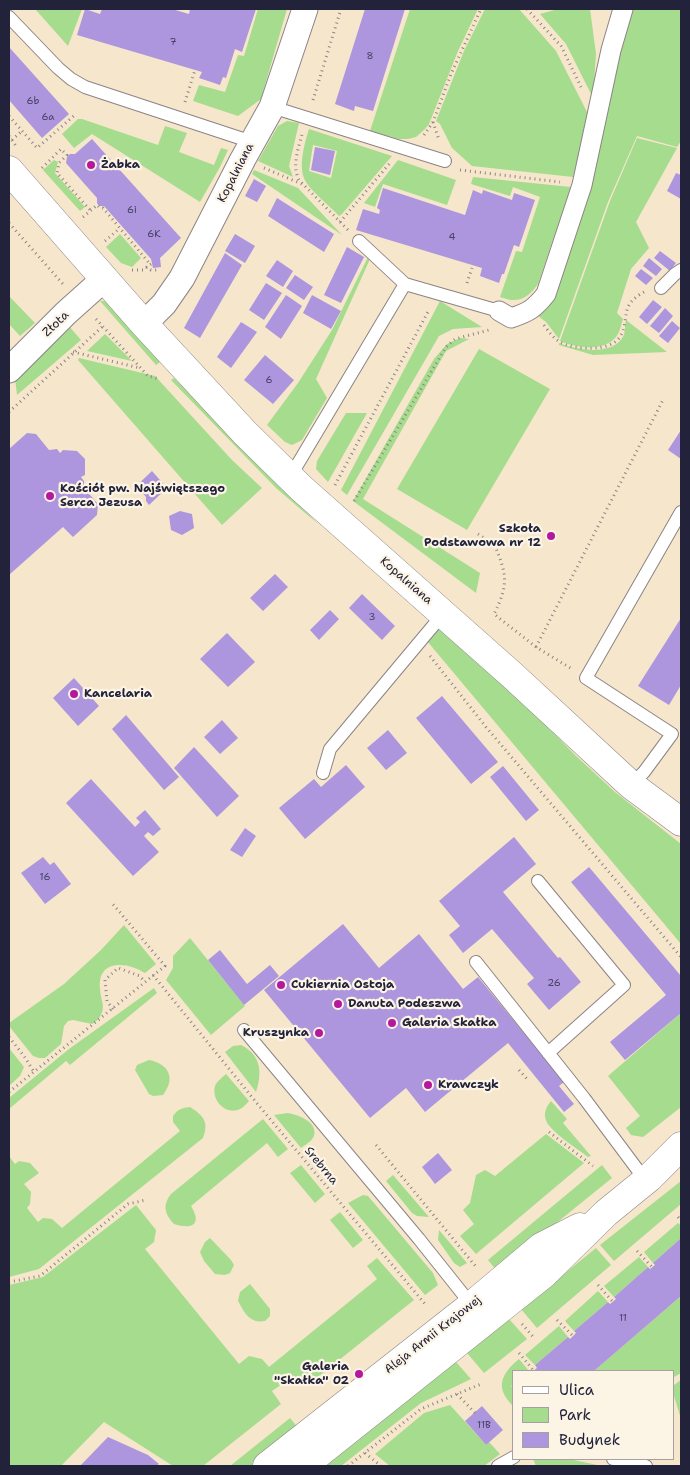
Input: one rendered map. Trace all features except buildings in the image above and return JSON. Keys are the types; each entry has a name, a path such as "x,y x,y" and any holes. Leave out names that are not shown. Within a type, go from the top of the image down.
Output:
{"street":[{"name":"Kopalniana","path":"144,324 164,304 182,278 247,151 272,108 305,9"},
{"path":"512,314 535,308 546,294 582,185 611,50 623,9"},
{"name":"Kopalniana","path":"9,170 144,324 245,433 290,477 512,674 631,785 681,822"},
{"name":"Złota","path":"9,370 104,279"},
{"name":"Aleja Armii Krajowej","path":"267,1466 478,1314 544,1274 606,1213 647,1180 681,1146"},
{"name":"Aleja Armii Krajowej","path":"647,1180 681,1160"},
{"name":"Aleja Armii Krajowej","path":"303,1466 478,1314"}],"lane":[{"path":"9,17 58,68 71,79 85,87 247,151"},
{"path":"272,108 445,161"},
{"path":"359,241 405,284 512,314"},
{"path":"661,288 681,270"},
{"path":"290,477 405,284"},
{"path":"631,785 676,737 586,678 681,512"},
{"path":"323,773 330,749 443,614"},
{"path":"538,881 624,985 548,1053"},
{"path":"476,962 647,1180"},
{"path":"244,1030 419,1239 478,1314"},
{"path":"498,1466 512,1458"},
{"path":"618,1460 646,1466"}],"path":[{"path":"340,222 395,157 422,137 433,122 454,65 481,9"},
{"path":"529,9 561,46 582,89"},
{"path":"184,105 195,70"},
{"path":"9,116 37,148 76,114"},
{"path":"12,140 22,131"},
{"path":"38,172 61,149 67,155 59,163 57,173 91,211"},
{"path":"247,151 305,185"},
{"path":"458,170 569,183"},
{"path":"86,215 97,205 103,208 151,264 143,270 136,270"},
{"path":"9,223 65,286"},
{"path":"99,247 120,228"},
{"path":"352,506 446,347 455,339 498,328 512,314 544,326 550,335 570,347 586,349 612,344 621,335 627,308 632,300 648,290 661,288"},
{"path":"336,482 438,293"},
{"path":"9,412 102,326"},
{"path":"73,352 140,368"},
{"path":"536,647 663,400"},
{"path":"478,534 494,544 506,580 503,596 494,614 536,647 586,678"},
{"path":"439,668 486,727 681,957"},
{"path":"9,1092 165,966 112,903"},
{"path":"113,1009 107,1001 105,980 118,968 140,976 146,982"},
{"name":"Srebrna","path":"154,975 260,1107 425,1304"},
{"path":"9,1037 34,1072"},
{"path":"519,1070 529,1081"},
{"path":"550,1132 593,1166"},
{"path":"376,1145 480,1271"},
{"path":"9,1282 40,1276 128,1204 146,1200"},
{"path":"678,1217 681,1221"},
{"path":"637,1250 652,1267"},
{"path":"598,1284 613,1302"},
{"path":"516,1316 535,1339"},
{"path":"557,1320 573,1336"},
{"path":"519,1353 534,1370"},
{"path":"348,1466 421,1409 481,1384"},
{"path":"457,1394 474,1413"},
{"path":"365,1453 381,1466"}],"green space":[{"path":"35,9 82,9 68,46"},
{"path":"258,9 287,9 261,99 238,116 193,101 199,85 225,92 238,55 244,56"},
{"path":"410,9 478,9 458,51 429,124 416,137 399,139 370,131"},
{"path":"485,9 519,9 556,51 589,116 573,177 472,166 452,148 440,124 436,121 464,51"},
{"path":"558,9 590,9 596,54 593,98 566,44 540,14"},
{"path":"632,9 681,9 681,141 677,147 637,136 608,202 559,339 546,322 538,316 551,303"},
{"path":"78,119 158,145 165,126 187,133 179,152 214,165 221,148 228,150 200,202 92,134 74,148 62,134"},
{"path":"287,121 299,123 289,166 293,177 258,161 278,126"},
{"path":"309,129 392,156 339,216 312,190 303,176 303,155","holes":["313,145 337,151 331,178 309,171"]},
{"path":"637,138 677,148 636,222 649,248 631,269 617,313 623,319 619,331 611,342 597,347 582,347 560,341 610,201"},
{"path":"54,160 58,162 55,173 85,207 80,211 43,170"},
{"path":"398,160 456,180 447,205 383,184 375,207 364,203"},
{"path":"254,170 298,188 342,235 252,174"},
{"path":"473,177 571,187 538,284 522,299 512,300 500,297 516,251 522,252 540,197 513,187 510,196 471,184"},
{"path":"120,234 141,258 132,267 121,263 106,247"},
{"path":"368,257 370,259 316,379 327,398 302,440 292,445 285,442 267,425 298,383 332,330"},
{"path":"9,296 35,323 20,336 9,324"},
{"path":"100,301 110,305 160,362 156,365"},
{"path":"440,301 482,327 453,329 439,336 347,495 341,490"},
{"path":"626,320 667,352 593,355 559,345 559,343 575,348 594,350 612,347 624,335"},
{"path":"68,325 81,340 17,395 15,378"},
{"path":"105,334 132,361 87,351"},
{"path":"460,338 469,339 446,351 363,499 480,573 476,593 353,501 434,359 447,344"},
{"path":"479,349 550,389 467,530 397,489"},
{"path":"79,358 155,376 232,460 262,488 222,525 78,360"},
{"path":"174,378 318,524 276,488 171,380"},
{"path":"346,413 367,413 328,482 316,469 317,461"},
{"path":"440,627 520,699 575,755 615,792 681,844 681,944 427,641"},
{"path":"124,925 156,964 145,973 130,966 115,965 108,967 100,979 103,1009 98,1019 92,1024 73,1020 68,1021 64,1026 61,1044 45,1058 33,1056 9,1026 9,1023 64,984 101,950"},
{"path":"190,938 245,1006 211,1035 166,980 173,968 173,956"},
{"path":"154,988 157,993 70,1065 66,1061 9,1109 9,1098 69,1049"},
{"path":"681,1013 681,1107 643,1137 631,1135 626,1128 640,1116 608,1076"},
{"path":"241,1045 253,1054 259,1066 256,1092 225,1052 233,1046"},
{"path":"9,1048 24,1067 20,1076 9,1086"},
{"path":"149,1060 166,1068 170,1078 163,1095 153,1096 149,1094 135,1070 137,1065"},
{"path":"226,1074 249,1101 235,1111 221,1105 215,1096 215,1086"},
{"path":"551,1101 567,1119 563,1123 591,1156 588,1157 571,1145 548,1124 545,1112"},
{"path":"190,1107 199,1113 204,1120 205,1132 203,1138 39,1269 9,1277 9,1156 15,1164 19,1161 30,1163 39,1173 24,1184 31,1192 30,1204 27,1208 38,1222 43,1218 52,1219 62,1228 180,1131 173,1122 173,1116 180,1109"},
{"path":"288,1113 302,1117 313,1127 313,1138 301,1148 274,1115"},
{"path":"263,1119 288,1149 278,1157 267,1143 191,1206 196,1217 194,1224 191,1226 181,1226 174,1224 168,1217 166,1210 166,1202 171,1194"},
{"path":"546,1134 584,1163 476,1254 460,1236 474,1224 463,1210 470,1203 476,1175 485,1170 495,1176"},
{"path":"301,1165 325,1194 315,1203 290,1173"},
{"path":"602,1165 612,1178 497,1271 488,1260"},
{"path":"393,1175 429,1217 417,1216 412,1213 386,1181"},
{"path":"681,1181 681,1204 614,1261 600,1245"},
{"path":"363,1195 368,1196 433,1273 438,1285 425,1295 348,1203"},
{"path":"136,1205 156,1230 154,1242 145,1249 239,1364 249,1356 262,1359 269,1367 377,1279 367,1266 377,1258 414,1300 308,1385 291,1378 272,1391 281,1404 203,1466 173,1466 104,1422 61,1466 9,1466 9,1285 43,1277"},
{"path":"340,1212 363,1240 353,1248 330,1220"},
{"path":"678,1223 681,1226 681,1238 653,1263 644,1252"},
{"path":"439,1230 467,1263 460,1267 454,1263 438,1240"},
{"path":"210,1238 234,1265 230,1273 225,1275 215,1274 204,1261 200,1252 205,1242"},
{"path":"596,1248 611,1265 537,1328 521,1309"},
{"path":"639,1257 648,1267 614,1297 604,1286"},
{"path":"250,1284 270,1309 270,1316 265,1321 257,1321 250,1318 238,1301 240,1292"},
{"path":"598,1291 608,1302 574,1331 565,1321"},
{"path":"681,1296 681,1373 675,1376 675,1370 595,1370"},
{"path":"509,1319 527,1339 484,1373 467,1353"},
{"path":"559,1326 568,1337 535,1365 525,1355"},
{"path":"519,1359 528,1370 512,1370 512,1405 504,1394 502,1382 504,1376"},
{"path":"456,1362 471,1379 421,1403 341,1466 326,1466"},
{"path":"681,1380 681,1419 675,1399 675,1384"},
{"path":"450,1405 486,1445 489,1442 500,1454 484,1466 390,1466 375,1454 424,1413"},
{"path":"290,1418 300,1430 254,1466 230,1466"},
{"path":"533,1460 574,1460 602,1466 536,1466"}],"place":[{"name":"Żabka","path":"91,165"},
{"name":"Kościół pw. Najświętszego Serca Jezusa","path":"50,496"},
{"name":"Szkoła Podstawowa nr 12","path":"551,536"},
{"name":"Kancelaria","path":"74,694"},
{"name":"Cukiernia Ostoja","path":"281,985"},
{"name":"Danuta Podeszwa","path":"338,1004"},
{"name":"Galeria Skałka","path":"392,1023"},
{"name":"Kruszynka","path":"319,1033"},
{"name":"Krawczyk","path":"428,1085"},
{"name":"Galeria \"Skałka\" 02","path":"359,1374"}]}
